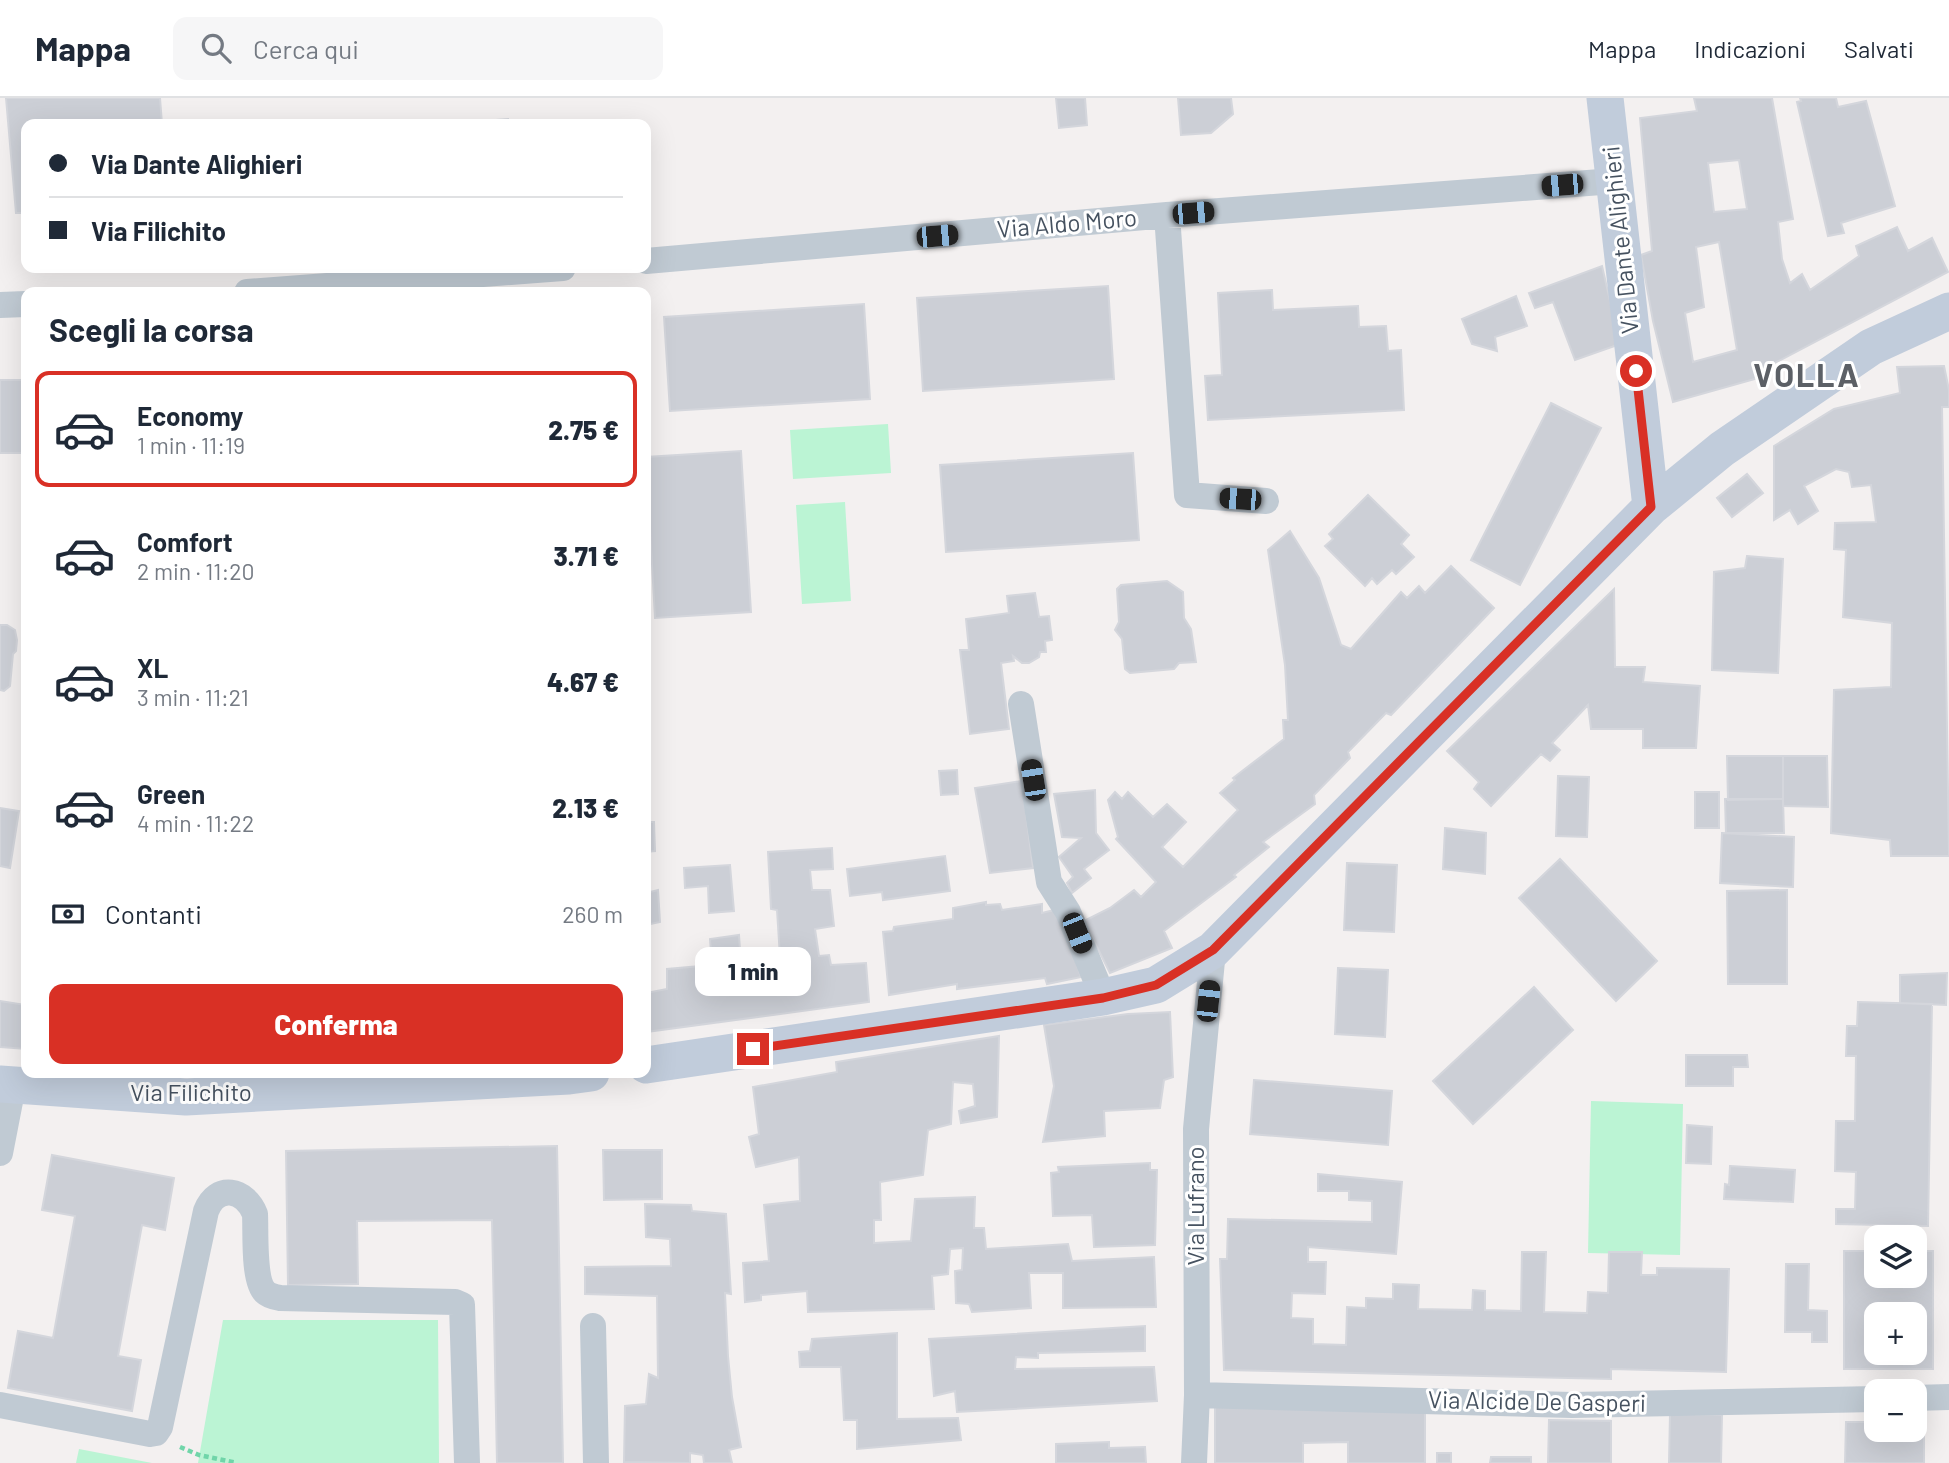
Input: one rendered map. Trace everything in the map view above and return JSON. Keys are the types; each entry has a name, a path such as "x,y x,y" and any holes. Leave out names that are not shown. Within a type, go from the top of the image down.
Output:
{"street":[{"name":"Via Dante Alighieri","path":"1605,98 1651,507"},
{"name":"Via Aldo Moro","path":"651,261 1167,215 1614,181"},
{"path":"1167,215 1187,495 1266,501"},
{"path":"313,287 497,273"},
{"path":"0,305 21,304"},
{"path":"651,1064 1103,998 1156,985 1213,950 1651,507 1721,449 1871,347 1949,311"},
{"path":"1021,704 1049,883 1068,912 1103,998"},
{"name":"Via Lufrano","path":"1194,1463 1197,1395 1196,1129 1213,950"},
{"name":"Via Filichito","path":"7,1085 186,1097 508,1078"},
{"path":"0,1153 7,1085"},
{"path":"0,1405 156,1433 160,1427 206,1212 213,1199 229,1192 239,1194 251,1205 255,1214 258,1281 271,1296 462,1305 467,1463"},
{"path":"593,1326 596,1463"},
{"name":"Via Alcide De Gasperi","path":"1197,1395 1572,1405 1864,1399"},
{"path":"1927,1398 1949,1398"}],"path":[{"path":"150,1434 199,1455 237,1463"}],"green space":[{"path":"888,424 891,473 793,479 790,430"},
{"path":"845,502 851,601 802,604 796,505"},
{"path":"1591,1101 1683,1104 1680,1255 1588,1253"},
{"path":"223,1320 438,1320 439,1463 198,1463"},
{"path":"79,1449 152,1463 76,1463"}],"building":[{"path":"6,98 160,98 162,119 21,119 21,213 16,213"},
{"path":"1056,98 1085,98 1087,125 1059,128"},
{"path":"1178,98 1231,98 1233,114 1211,133 1181,135"},
{"path":"1694,98 1772,98 1793,219 1778,222 1782,259 1790,283 1802,274 1810,290 1859,256 1856,246 1897,227 1908,251 1932,238 1948,272 1769,366 1769,375 1673,402 1653,321 1641,255 1652,251 1640,118 1697,111","holes":["1739,160 1747,209 1714,212 1708,163","1719,242 1737,350 1693,362 1685,313 1704,307 1696,247"]},
{"path":"1800,98 1836,98 1838,107 1866,101 1895,206 1841,223 1844,233 1828,236 1797,102 1801,101"},
{"path":"1602,266 1620,344 1575,360 1553,302 1535,308 1529,293"},
{"path":"1108,286 1114,379 923,391 917,298"},
{"path":"1272,290 1273,310 1358,306 1359,327 1386,326 1388,351 1401,350 1404,410 1208,420 1205,376 1222,375 1218,293"},
{"path":"1516,296 1527,326 1495,337 1497,351 1472,344 1462,319"},
{"path":"864,304 870,399 670,411 664,317"},
{"path":"1944,366 1949,390 1949,407 1942,407 1949,856 1891,856 1890,840 1831,833 1834,690 1891,687 1892,623 1843,617 1846,550 1834,549 1835,523 1876,522 1871,485 1852,487 1849,472 1836,469 1804,486 1818,511 1798,524 1790,510 1774,520 1774,446 1834,409 1900,393 1897,367"},
{"path":"0,380 21,380 21,453 0,453"},
{"path":"1551,403 1601,428 1520,585 1471,560"},
{"path":"741,451 751,612 655,618 651,546 651,457"},
{"path":"1133,453 1139,540 946,552 940,465"},
{"path":"1747,474 1763,493 1732,517 1717,498"},
{"path":"1368,495 1409,535 1401,544 1414,557 1396,574 1392,570 1377,584 1372,578 1365,586 1325,546 1333,539 1329,534"},
{"path":"1290,531 1319,578 1341,645 1351,649 1401,592 1407,598 1419,586 1425,593 1451,566 1494,608 1391,715 1386,713 1348,752 1350,758 1314,795 1315,804 1263,842 1269,847 1234,875 1236,877 1164,931 1172,948 1110,973 1084,921 1110,908 1134,890 1141,897 1156,882 1116,839 1118,837 1108,800 1115,792 1122,799 1128,792 1153,817 1167,804 1186,822 1162,847 1183,867 1238,810 1220,793 1235,780 1233,778 1284,739 1283,720 1288,720 1285,665 1268,550"},
{"path":"1747,556 1783,559 1778,673 1712,670 1714,572 1745,568"},
{"path":"1167,581 1183,592 1184,618 1191,629 1196,662 1179,663 1174,669 1130,673 1125,669 1122,639 1115,630 1119,622 1117,589 1121,585"},
{"path":"1614,589 1615,667 1645,667 1643,682 1700,686 1696,748 1643,748 1643,729 1591,729 1588,705 1552,743 1560,750 1550,761 1541,754 1491,806 1474,789 1479,782 1447,751"},
{"path":"1035,593 1039,617 1049,616 1052,640 1045,641 1046,652 1040,652 1039,657 1029,663 1022,663 1013,656 1014,661 1001,663 1009,729 970,734 960,650 969,650 966,619 1009,613 1007,596"},
{"path":"0,625 7,625 15,630 17,640 10,686 4,691 0,690"},
{"path":"1727,756 1783,756 1783,799 1728,800"},
{"path":"1783,756 1827,756 1828,807 1783,806"},
{"path":"957,770 958,794 941,795 939,771"},
{"path":"1558,776 1589,777 1587,837 1556,836"},
{"path":"1022,781 1033,868 990,873 975,788"},
{"path":"1095,790 1096,833 1109,850 1084,869 1091,878 1072,893 1067,883 1073,877 1059,857 1081,838 1062,837 1054,794"},
{"path":"1695,792 1719,792 1719,828 1695,828"},
{"path":"1725,799 1783,799 1784,833 1726,833"},
{"path":"0,808 19,811 10,868 0,866"},
{"path":"651,822 654,822 655,851 651,851"},
{"path":"1445,828 1486,833 1485,874 1443,869"},
{"path":"1722,833 1794,837 1793,887 1720,883"},
{"path":"832,848 833,869 810,870 812,890 830,890 834,926 815,929 819,956 829,955 831,965 866,963 869,1002 651,1031 651,992 667,989 667,969 712,965 710,939 739,935 742,979 781,973 777,910 771,909 768,852"},
{"path":"945,856 950,891 883,900 882,892 850,896 847,869"},
{"path":"1560,859 1657,961 1616,1001 1519,898"},
{"path":"1347,863 1397,865 1394,932 1344,930"},
{"path":"730,865 734,911 709,913 708,886 685,888 684,868"},
{"path":"658,890 660,922 651,924 651,892"},
{"path":"1787,890 1787,984 1728,984 1727,891"},
{"path":"986,902 986,905 1000,904 1002,910 1042,904 1042,913 1058,909 1081,977 1047,984 1045,978 957,989 957,984 889,995 883,932 893,931 894,927 953,919 953,908"},
{"path":"1338,968 1388,970 1385,1037 1335,1034"},
{"path":"1947,973 1946,1005 1900,1003 1900,975"},
{"path":"1534,987 1573,1030 1473,1124 1433,1081"},
{"path":"0,1001 21,1004 21,1049 0,1047"},
{"path":"1858,1002 1932,1004 1928,1226 1836,1224 1836,1209 1855,1209 1856,1172 1835,1171 1836,1121 1855,1121 1856,1056 1846,1056 1847,1026 1857,1026"},
{"path":"1170,1012 1173,1077 1164,1080 1160,1108 1104,1111 1105,1136 1043,1142 1054,1086 1044,1025 1128,1014"},
{"path":"999,1036 997,1117 961,1123 959,1111 975,1106 973,1084 953,1082 951,1124 928,1130 923,1175 880,1182 881,1220 874,1220 874,1243 911,1241 915,1199 975,1197 974,1228 984,1228 986,1249 1068,1244 1072,1261 1154,1257 1156,1307 1063,1308 1063,1273 1029,1273 1031,1308 972,1312 969,1304 956,1303 955,1271 962,1270 963,1248 950,1249 948,1274 932,1276 934,1309 808,1312 807,1291 761,1295 761,1300 745,1302 743,1263 769,1261 764,1205 800,1201 799,1157 756,1167 749,1137 759,1134 753,1087 837,1072 836,1062"},
{"path":"1686,1055 1747,1055 1748,1067 1733,1067 1733,1086 1686,1086"},
{"path":"1254,1080 1392,1091 1388,1145 1250,1134"},
{"path":"1687,1125 1712,1127 1711,1164 1686,1163"},
{"path":"557,1146 563,1463 497,1463 492,1220 357,1221 358,1284 288,1285 286,1151"},
{"path":"603,1150 662,1150 662,1199 604,1200"},
{"path":"52,1155 174,1178 165,1230 142,1225 118,1356 141,1360 132,1411 8,1388 18,1331 53,1338 75,1216 42,1210"},
{"path":"1150,1163 1150,1170 1157,1170 1155,1245 1094,1247 1092,1215 1053,1216 1051,1173 1059,1172 1058,1167"},
{"path":"1730,1166 1795,1170 1793,1202 1724,1199 1725,1184 1729,1185"},
{"path":"1318,1174 1402,1182 1396,1254 1308,1247 1308,1262 1326,1262 1325,1294 1292,1293 1291,1318 1313,1319 1313,1344 1346,1345 1347,1307 1366,1308 1366,1298 1393,1299 1393,1284 1419,1285 1418,1309 1472,1310 1473,1290 1485,1291 1485,1310 1521,1311 1522,1252 1546,1252 1544,1312 1587,1313 1588,1292 1608,1293 1609,1252 1642,1252 1641,1275 1657,1275 1657,1268 1729,1269 1726,1372 1611,1369 1611,1379 1224,1370 1220,1259 1227,1259 1228,1219 1372,1222 1372,1201 1349,1200 1349,1191 1318,1191"},
{"path":"645,1204 691,1205 692,1211 726,1214 731,1294 725,1293 728,1356 741,1447 729,1450 732,1463 704,1463 703,1455 690,1453 690,1463 624,1462 625,1406 646,1404 649,1374 658,1378 657,1296 585,1294 585,1267 671,1266 670,1239 646,1237"},
{"path":"1844,1251 1864,1251 1864,1288 1927,1288 1927,1251 1933,1251 1933,1369 1844,1369"},
{"path":"1786,1264 1809,1264 1808,1310 1827,1311 1827,1342 1812,1342 1812,1332 1785,1332"},
{"path":"1145,1326 1145,1351 1038,1353 1038,1358 1016,1357 1015,1369 1154,1367 1157,1401 957,1412 955,1391 934,1396 929,1339"},
{"path":"897,1333 897,1419 958,1418 961,1440 857,1449 857,1420 844,1420 841,1367 800,1367 799,1352 810,1351 812,1339"},
{"path":"1215,1406 1425,1406 1425,1463 1348,1463 1348,1442 1303,1443 1303,1463 1215,1463"},
{"path":"1670,1414 1722,1415 1721,1463 1669,1463"},
{"path":"1549,1420 1611,1421 1611,1463 1548,1463"},
{"path":"1846,1422 1864,1422 1864,1442 1924,1442 1924,1463 1845,1463"},
{"path":"1109,1442 1109,1448 1145,1447 1146,1463 1056,1463 1056,1444"},
{"path":"1437,1453 1451,1453 1451,1463 1437,1463"},
{"path":"1491,1457 1531,1457 1531,1463 1490,1463"}],"district":[{"name":"VOLLA","path":"1807,376"}],"route":[{"path":"753,1049 1103,998 1156,985 1213,950 1651,507 1636,371"}]}
